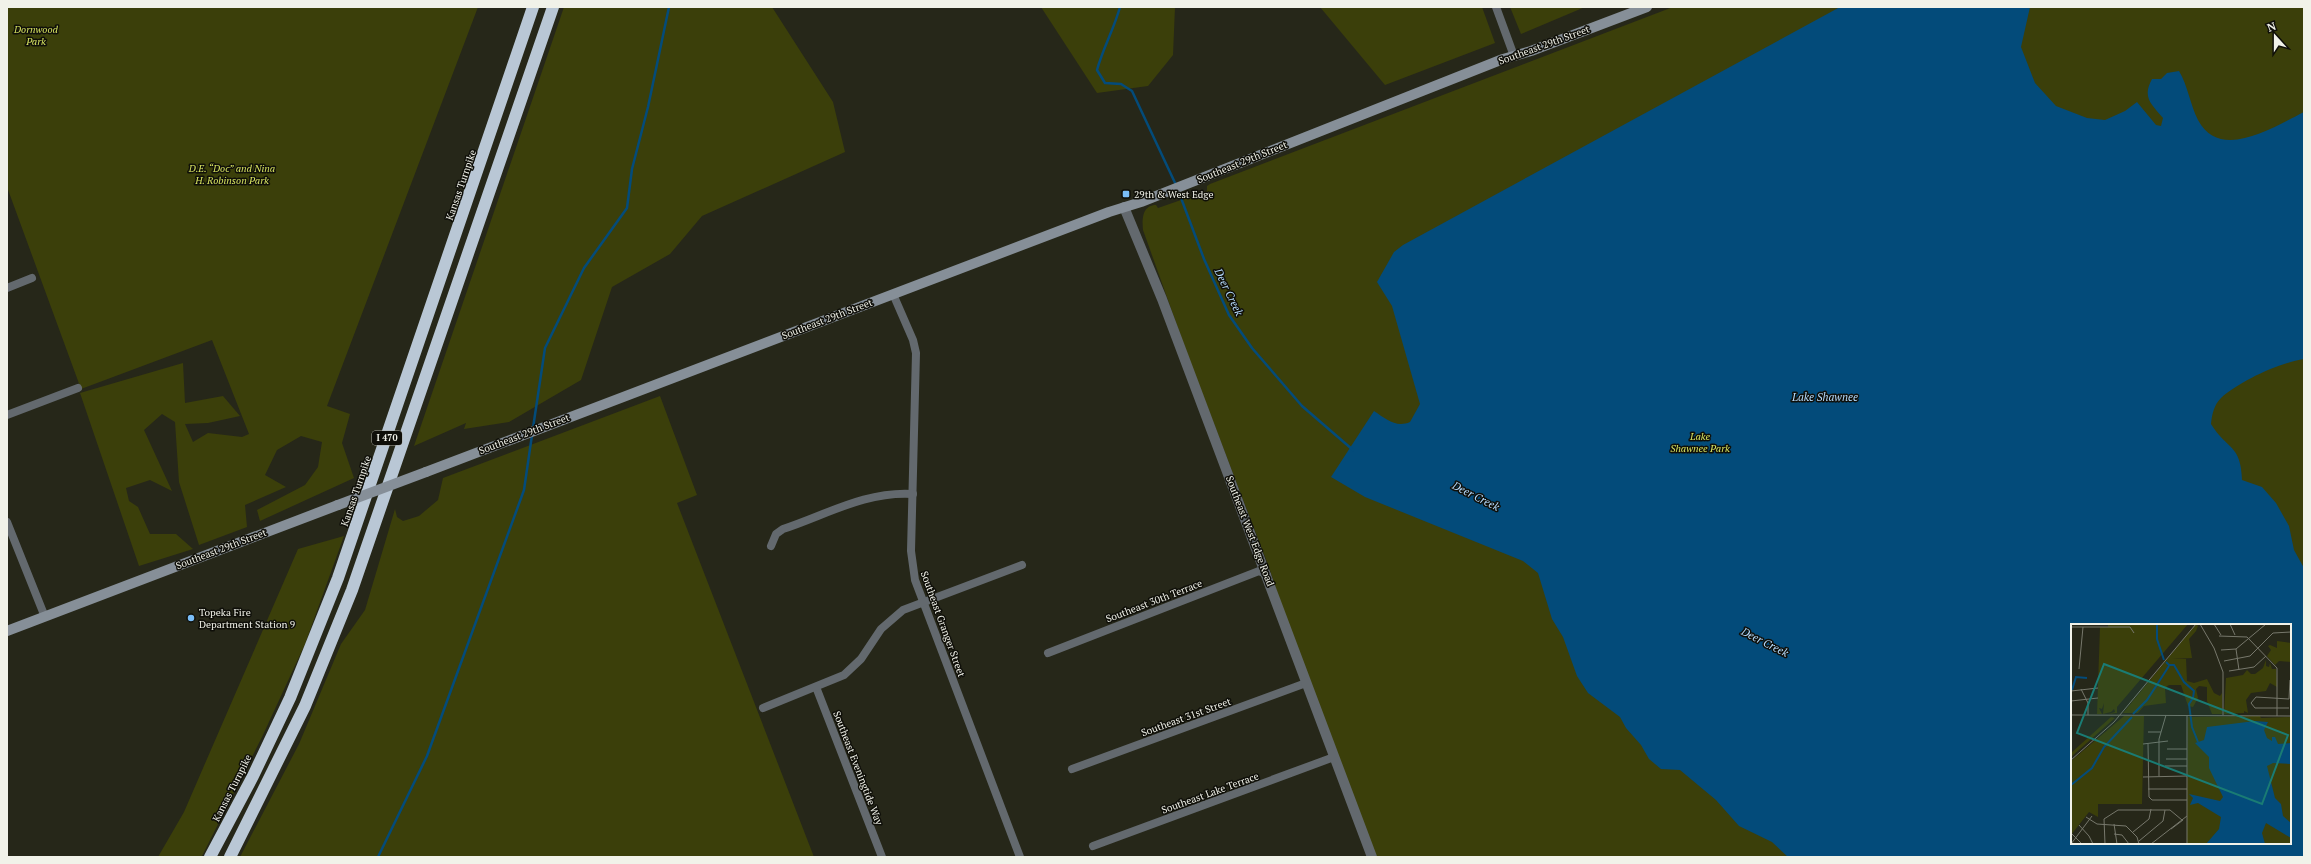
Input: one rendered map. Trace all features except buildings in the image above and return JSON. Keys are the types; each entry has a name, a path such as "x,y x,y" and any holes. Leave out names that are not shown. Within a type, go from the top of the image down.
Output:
{"highway":[{"name":"Kansas Turnpike","path":"210,857 253,776 290,698 333,591 534,7"},
{"name":"I 470","path":"230,857 305,706 352,590 553,7"}],"main road":[{"name":"Southeast 29th Street","path":"7,631 1154,196 1514,56 1647,7"}],"street":[{"path":"1496,7 1514,56"},
{"name":"Southeast West Edge Road","path":"1124,207 1162,299 1372,857"},
{"path":"7,288 32,278"},
{"name":"Southeast Granger Street","path":"893,294 916,353 911,551 915,580 922,602 1020,857"},
{"path":"7,415 78,388"},
{"path":"771,546 776,534 783,529 861,499 890,494 913,494"},
{"path":"7,522 45,617"},
{"path":"763,708 837,679 853,668 875,635 890,619 903,610 1022,564"},
{"name":"Southeast 30th Terrace","path":"1048,653 1259,571 1267,575"},
{"name":"Southeast 31st Street","path":"1072,770 1306,683"},
{"name":"Southeast Eveningtide Way","path":"816,687 882,857"},
{"name":"Southeast Lake Terrace","path":"1093,846 1334,757"}],"green space":[{"name":"D.E. “Doc” and Nina H. Robinson Park","path":"7,7 478,7 327,406 350,414 342,443 354,478 260,521 257,510 305,485 318,467 322,442 301,436 277,450 265,475 286,487 245,505 247,527 199,545 179,482 175,422 162,414 144,430 172,491 150,480 126,488 129,501 138,507 150,534 176,534 193,549 139,566 80,393 183,363 185,403 223,396 240,416 208,423 185,424 193,442 208,433 242,437 249,434 212,340 81,389 7,187"},
{"path":"564,7 772,7 833,102 845,152 702,216 670,254 612,287 581,380 509,422 464,429 466,423 414,446"},
{"path":"1041,7 1175,7 1173,55 1148,86 1097,93"},
{"path":"1320,7 1482,7 1495,43 1385,85"},
{"path":"1510,7 1585,7 1521,34"},
{"name":"Lake Shawnee","path":"1673,7 2304,7 2304,857 1376,857 1287,622 1269,567 1188,356 1143,230 1145,210 1151,206 1156,205 1158,208 1207,191 1207,186"},
{"path":"660,396 697,495 677,503 814,857 240,857 299,744 341,644 365,610 395,509 397,517 403,521 419,516 438,500 443,478"},
{"path":"344,536 305,644 262,737 202,856 158,857 184,812 298,549"}],"water":[{"name":"Lake Shawnee","path":"1840,7 2030,7 2021,47 2035,83 2056,106 2087,118 2105,120 2125,111 2137,102 2156,125 2161,126 2163,118 2149,100 2149,85 2152,79 2161,79 2167,73 2179,71 2185,83 2198,120 2208,132 2220,139 2233,140 2248,137 2263,132 2304,112 2304,359 2283,364 2238,385 2221,398 2215,407 2211,424 2222,439 2236,453 2241,468 2242,480 2262,487 2276,503 2289,526 2294,550 2304,568 2304,857 1788,857 1772,842 1739,826 1716,800 1680,770 1661,769 1649,759 1641,745 1626,728 1620,717 1588,693 1577,676 1563,637 1552,619 1538,573 1523,561 1365,497 1331,477 1374,411 1391,422 1405,424 1410,422 1420,404 1392,306 1377,282 1394,252 1403,245"}],"waterway":[{"path":"533,428 545,348 584,268 627,208 632,169 648,107 669,7"},
{"name":"Deer Creek","path":"1120,7 1097,70 1105,83 1121,84 1132,91 1176,185"},
{"name":"Deer Creek","path":"1178,190 1204,259 1229,315 1252,348 1302,406 1353,450"},
{"path":"378,857 427,756 524,490 532,435"}],"place":[{"name":"29th & West Edge","path":"1126,194"},
{"name":"Topeka Fire Department Station 9","path":"191,618"}],"park label":[{"name":"Dornwood Park","path":"36,34"},
{"name":"Lake Shawnee Park","path":"1700,442"}]}
